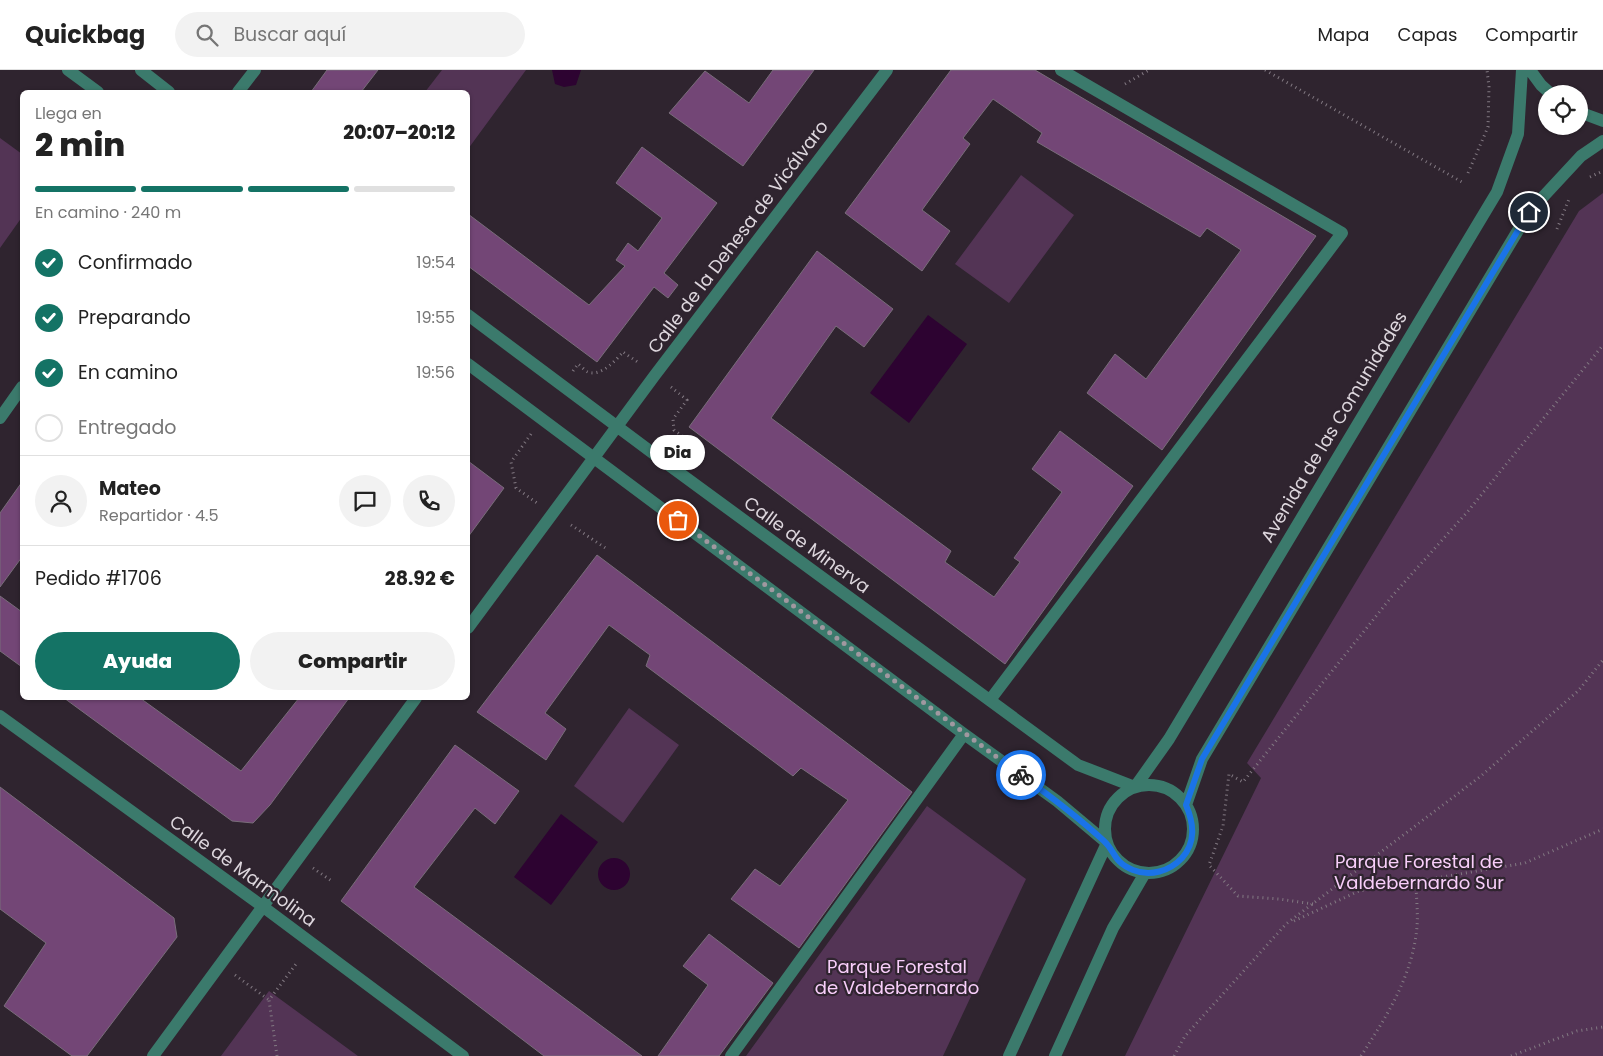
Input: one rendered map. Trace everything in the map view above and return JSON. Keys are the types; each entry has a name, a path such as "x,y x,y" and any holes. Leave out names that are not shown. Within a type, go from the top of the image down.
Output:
{"street":[{"path":"68,70 95,90"},
{"path":"141,70 166,90"},
{"path":"240,90 255,70"},
{"name":"Calle de la Dehesa de Vicálvaro","path":"617,426 887,70"},
{"path":"990,700 1342,233 1060,70"},
{"name":"Avenida de las Comunidades","path":"1135,787 1169,739 1497,192 1518,134 1522,70"},
{"path":"1530,70 1541,85"},
{"path":"1588,116 1603,122"},
{"path":"1186,805 1202,759 1529,212 1581,156 1603,141"},
{"name":"Calle de Minerva","path":"470,316 1078,765 1135,787"},
{"path":"470,365 964,734 1057,801 1107,843"},
{"path":"0,418 20,390"},
{"path":"470,625 617,426"},
{"path":"153,1056 415,700"},
{"name":"Calle de Marmolina","path":"0,716 262,906 463,1056"},
{"path":"731,1056 964,734"},
{"path":"1146,785 1158,786 1178,796 1186,805 1192,820 1192,836 1187,852 1176,864 1162,872 1146,873 1135,871 1122,864 1111,853 1107,843 1105,826 1109,809 1120,796 1135,787 1146,785"},
{"path":"1009,1056 1107,843"},
{"path":"1055,1056 1113,928 1146,873"}],"path":[{"path":"1105,96 1149,70"},
{"path":"1265,70 1462,182"},
{"path":"1468,173 1488,127 1489,86 1487,70"},
{"path":"1588,178 1603,171"},
{"path":"1557,229 1570,196"},
{"path":"1313,904 1238,896 1209,865 1223,826 1229,774 1243,782 1393,595 1469,510 1603,346"},
{"path":"572,373 578,364 589,372 599,372 617,360 623,352 643,366"},
{"path":"670,387 687,400 673,419 674,430 689,441 681,452"},
{"path":"531,433 511,462 516,488 537,504"},
{"path":"571,525 607,549"},
{"path":"1174,1056 1185,1036 1286,924 1481,776 1578,691 1603,660"},
{"path":"1286,924 1359,891 1525,863 1603,829"},
{"path":"312,866 333,882"},
{"path":"1361,1056 1406,979 1416,934 1416,881"},
{"path":"269,1000 296,964"},
{"path":"233,974 269,1000 278,1056"},
{"path":"1510,1056 1577,1031 1603,1027"}],"green space":[{"path":"442,70 526,70 470,146 470,90 427,90"},
{"path":"0,138 20,153 20,220 0,248"},
{"path":"1021,175 1074,215 1009,303 955,264"},
{"name":"Parque Forestal de Valdebernardo Sur","path":"1603,193 1603,1056 1125,1056 1261,778 1247,763 1579,211"},
{"path":"629,708 679,745 623,823 574,786"},
{"name":"Parque Forestal de Valdebernardo","path":"927,806 1026,879 943,1056 746,1056"},
{"path":"269,991 358,1056 221,1056"}],"shaded area":[{"path":"552,70 581,70 576,85 564,87 555,84"},
{"path":"928,315 967,344 909,423 870,393"},
{"path":"561,814 598,842 551,905 514,877"},
{"path":"614,858 625,863 630,874 625,885 614,890 603,885 598,874 603,863"}],"building":[{"path":"327,70 378,70 363,90 312,90"},
{"path":"773,70 814,70 743,166 669,113 705,71 749,103"},
{"path":"951,70 1035,70 1316,236 1162,450 1087,393 1115,354 1146,379 1241,250 1207,228 1200,237 1037,142 1042,133 993,99 963,138 970,144 922,210 950,231 922,271 845,213"},
{"path":"642,147 717,203 664,273 678,285 668,298 654,287 597,362 470,267 470,216 589,305 625,266 616,260 628,243 638,251 662,218 616,183"},
{"path":"817,251 893,309 864,347 836,326 771,418 951,551 945,562 994,597 1020,562 1014,558 1062,492 1032,469 1060,431 1133,486 1005,664 689,427"},
{"path":"470,462 504,488 470,534"},
{"path":"20,485 20,560 0,587 0,513"},
{"path":"597,555 912,792 799,948 731,899 755,869 780,886 848,800 801,768 793,776 646,666 650,655 609,625 545,713 566,729 546,760 477,712"},
{"path":"0,596 20,611 20,666 0,651"},
{"path":"67,700 143,700 241,771 297,700 348,700 270,805 253,823 232,821"},
{"path":"455,745 519,791 495,824 475,808 414,887 642,1056 544,1056 341,901"},
{"path":"0,787 174,918 177,937 87,1056 72,1056 4,1006 46,943 0,909"},
{"path":"709,934 773,983 719,1056 658,1056 708,985 683,966"}],"way so far":[{"path":"678,520 1021,775"}],"place":[{"name":"Dia","path":"678,520"}],"route":[{"path":"1021,775 1057,801 1107,843 1111,853 1126,867 1146,873 1162,872 1176,864 1187,852 1192,836 1192,820 1186,805 1192,782 1202,759 1529,212"}]}
